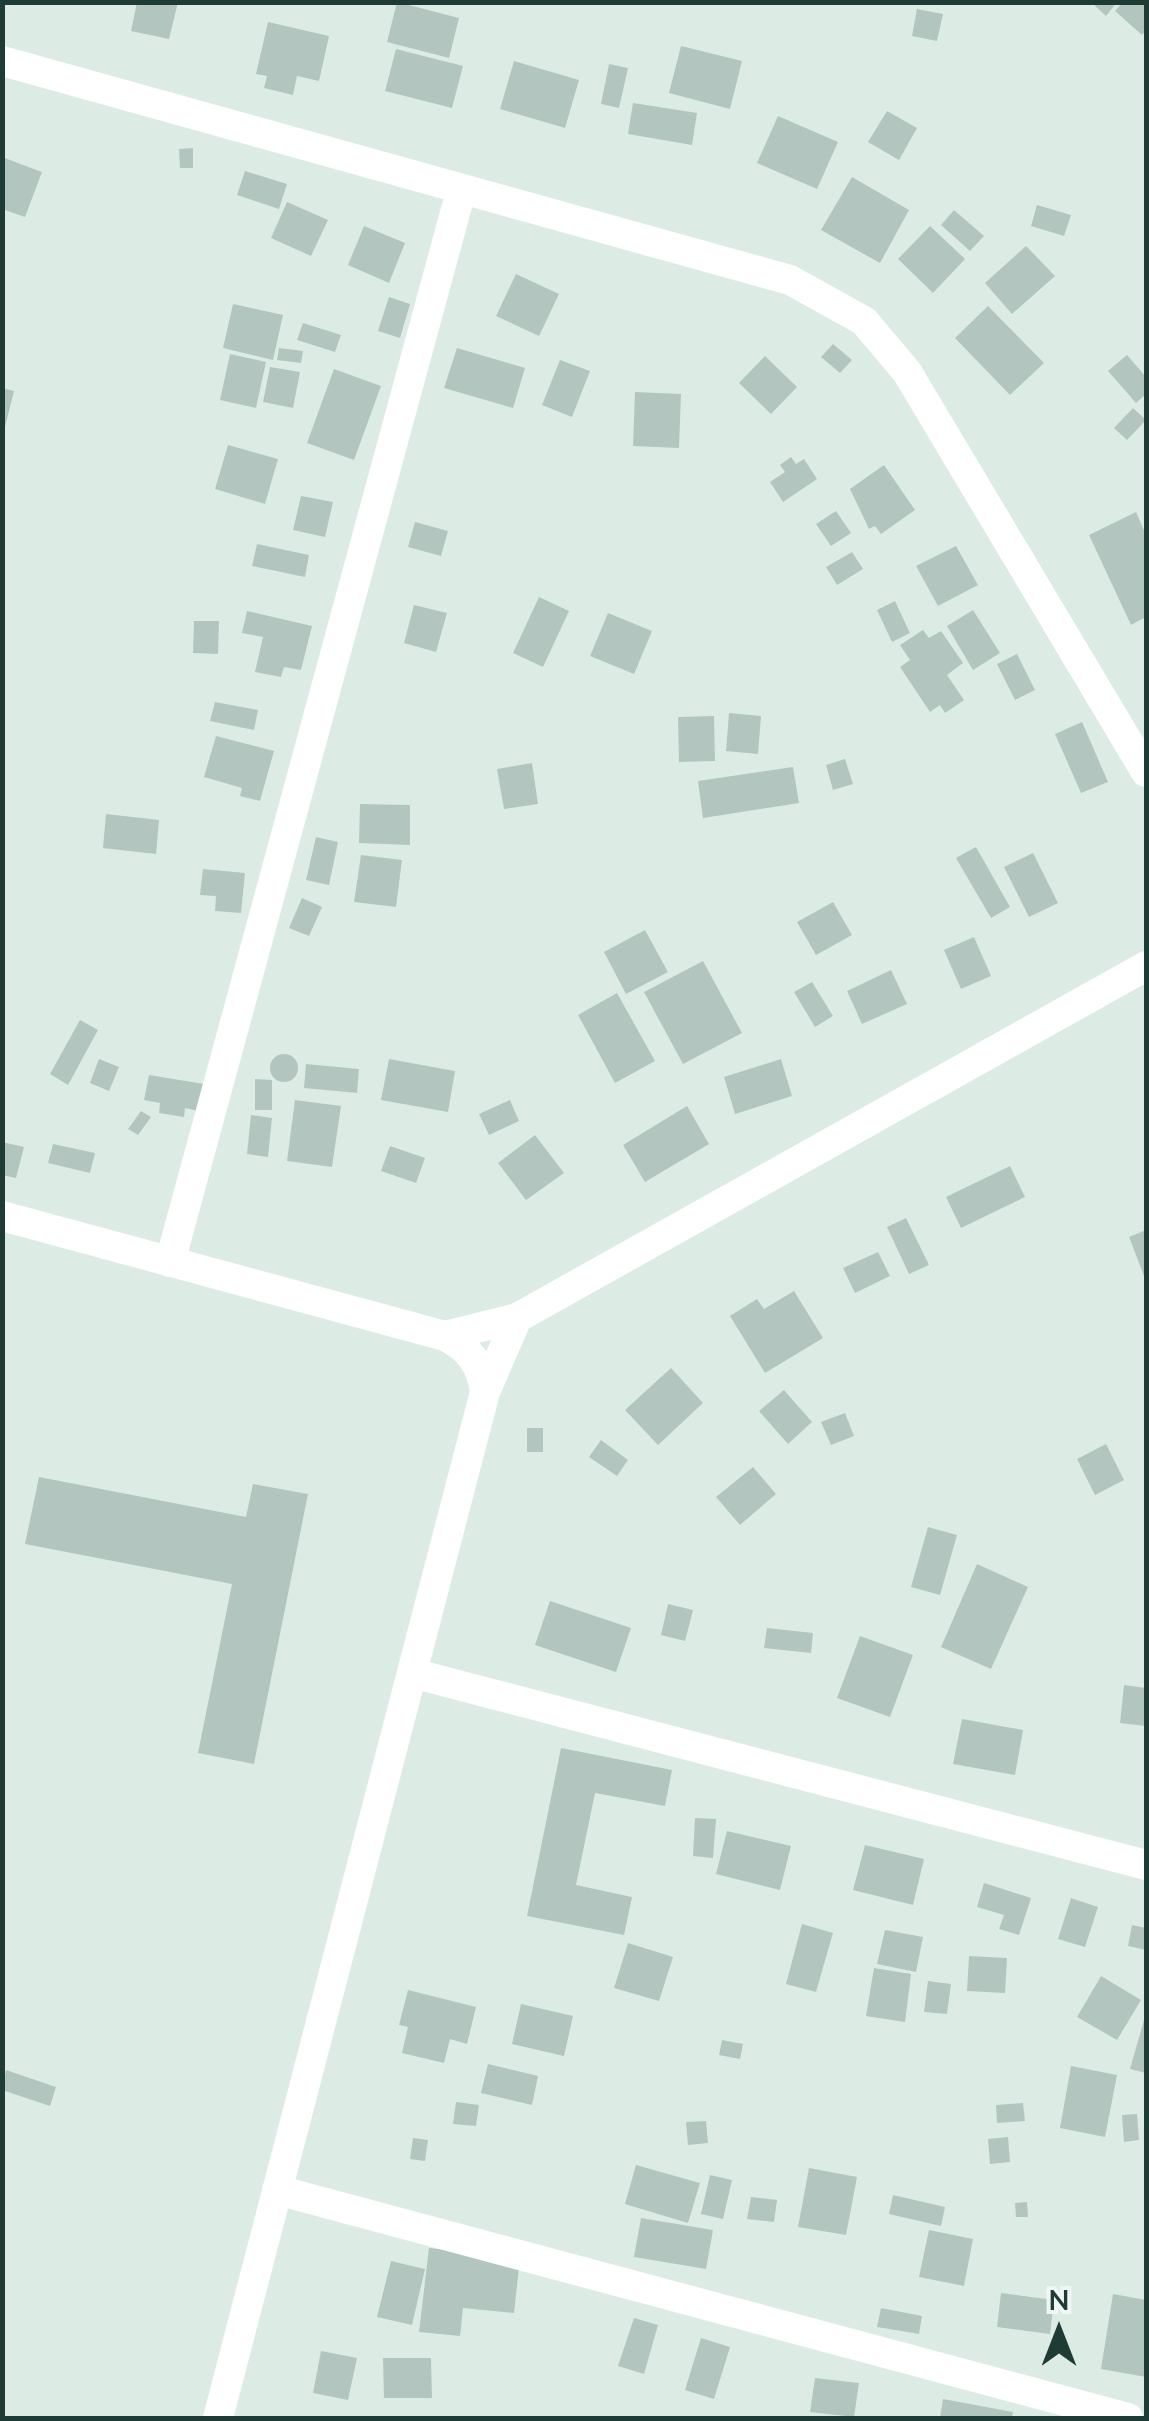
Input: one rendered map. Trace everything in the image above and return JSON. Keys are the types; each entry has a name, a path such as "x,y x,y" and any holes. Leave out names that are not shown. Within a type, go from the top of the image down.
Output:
{"street":[{"path":"2,61 790,280 864,321 907,372 1146,772"},
{"path":"170,1262 462,191"},
{"path":"446,1336 518,1318 1146,966"},
{"path":"2,1216 446,1336 471,1353 479,1364 485,1392"},
{"path":"218,2418 485,1392 518,1318"},
{"path":"412,1673 1146,1865"},
{"path":"277,2190 1128,2418"}],"building":[{"path":"137,2 178,2 169,39 131,31"},
{"path":"397,2 459,18 449,58 387,42"},
{"path":"1091,2 1117,2 1106,16"},
{"path":"1123,2 1146,2 1146,30 1142,35 1115,11"},
{"path":"917,9 943,14 937,41 912,36"},
{"path":"268,22 329,36 319,81 297,76 293,95 264,88 267,76 256,74"},
{"path":"681,46 742,61 730,109 669,93"},
{"path":"396,49 463,66 452,108 385,91"},
{"path":"514,61 579,80 565,128 500,109"},
{"path":"609,64 628,68 619,108 601,104"},
{"path":"633,103 697,113 692,145 628,134"},
{"path":"887,111 917,128 899,160 868,142"},
{"path":"778,116 838,142 817,189 757,163"},
{"path":"193,148 193,168 180,168 179,149"},
{"path":"2,157 42,172 25,217 2,209"},
{"path":"245,171 287,184 279,209 237,195"},
{"path":"852,177 909,210 880,263 821,230"},
{"path":"287,202 328,220 311,256 271,238"},
{"path":"1037,205 1071,215 1064,236 1031,226"},
{"path":"954,210 984,236 970,251 941,225"},
{"path":"364,226 405,243 389,283 348,265"},
{"path":"930,226 965,259 933,293 898,259"},
{"path":"1026,246 1055,276 1012,314 985,283"},
{"path":"516,274 559,294 539,336 496,316"},
{"path":"389,297 410,304 400,338 378,331"},
{"path":"233,304 283,315 273,360 223,348"},
{"path":"988,306 1044,363 1010,395 955,338"},
{"path":"303,323 341,335 335,352 297,340"},
{"path":"833,344 852,360 840,373 821,357"},
{"path":"279,348 303,351 301,363 277,360"},
{"path":"457,348 525,368 513,408 444,388"},
{"path":"230,354 266,362 256,408 220,400"},
{"path":"1127,355 1146,377 1146,394 1136,403 1108,371"},
{"path":"765,356 797,387 771,414 739,383"},
{"path":"560,360 590,371 572,417 542,405"},
{"path":"270,367 300,372 293,408 263,402"},
{"path":"334,369 381,386 354,460 307,443"},
{"path":"2,388 14,391 4,431 2,431"},
{"path":"635,392 681,394 679,448 633,446"},
{"path":"1133,408 1146,420 1127,440 1114,428"},
{"path":"228,445 278,459 265,504 215,489"},
{"path":"791,457 796,464 804,459 817,479 783,502 770,482 785,472 780,465"},
{"path":"884,465 915,510 881,534 875,526 869,529 850,489"},
{"path":"301,496 333,502 325,537 293,530"},
{"path":"836,511 851,533 831,546 816,524"},
{"path":"1136,512 1146,535 1146,617 1131,625 1089,535"},
{"path":"415,522 448,531 441,556 408,547"},
{"path":"257,544 309,555 305,577 252,566"},
{"path":"956,546 978,585 938,606 916,566"},
{"path":"852,552 863,569 837,585 826,567"},
{"path":"539,597 569,611 543,667 513,653"},
{"path":"895,601 910,633 892,642 877,610"},
{"path":"414,605 447,613 436,652 404,643"},
{"path":"973,610 1000,653 973,670 947,626"},
{"path":"247,611 312,626 301,670 284,667 281,677 255,672 263,637 242,633"},
{"path":"608,613 652,631 634,674 590,656"},
{"path":"194,621 219,621 218,654 193,653"},
{"path":"923,630 929,638 941,631 963,663 947,675 964,700 945,713 940,705 930,712 900,667 910,660 900,645"},
{"path":"1017,654 1035,690 1015,700 997,664"},
{"path":"215,702 258,710 254,730 210,721"},
{"path":"729,713 761,716 758,754 726,751"},
{"path":"714,716 715,761 679,762 678,717"},
{"path":"1082,722 1108,782 1081,793 1055,734"},
{"path":"216,736 274,751 260,801 240,796 242,788 204,777"},
{"path":"845,759 853,784 833,790 826,765"},
{"path":"532,763 538,804 504,809 497,769"},
{"path":"793,767 799,803 703,818 698,781"},
{"path":"360,804 410,805 410,845 359,843"},
{"path":"106,814 159,820 156,854 103,848"},
{"path":"316,837 338,842 329,885 306,880"},
{"path":"976,847 1010,907 991,918 956,858"},
{"path":"1033,853 1058,903 1029,917 1004,867"},
{"path":"361,855 402,860 396,907 354,902"},
{"path":"203,869 245,873 241,913 215,911 216,896 200,895"},
{"path":"302,898 322,907 309,936 289,928"},
{"path":"833,902 852,935 816,955 797,922"},
{"path":"645,930 668,972 626,994 604,952"},
{"path":"974,937 991,976 961,989 944,950"},
{"path":"703,961 742,1033 683,1064 644,992"},
{"path":"891,970 907,1004 862,1024 847,991"},
{"path":"812,982 833,1016 815,1027 794,992"},
{"path":"617,993 655,1061 615,1083 578,1015"},
{"path":"80,1020 98,1030 68,1085 50,1074"},
{"path":"284,1054 294,1058 298,1068 294,1078 284,1082 274,1078 270,1068 274,1058"},
{"path":"99,1059 119,1067 109,1091 90,1083"},
{"path":"389,1059 455,1071 448,1112 381,1100"},
{"path":"781,1059 792,1096 735,1114 724,1077"},
{"path":"306,1064 359,1069 357,1093 304,1088"},
{"path":"149,1075 204,1084 199,1111 185,1108 184,1117 159,1113 160,1103 144,1100"},
{"path":"255,1079 272,1080 272,1110 255,1110"},
{"path":"295,1100 341,1106 332,1167 287,1161"},
{"path":"510,1100 519,1121 489,1135 479,1114"},
{"path":"687,1106 709,1144 645,1182 623,1145"},
{"path":"141,1111 151,1117 138,1135 128,1129"},
{"path":"251,1115 272,1118 268,1157 247,1154"},
{"path":"535,1135 564,1173 526,1200 498,1163"},
{"path":"2,1142 24,1147 16,1178 2,1175"},
{"path":"53,1144 95,1153 90,1173 48,1163"},
{"path":"390,1146 425,1158 416,1183 381,1171"},
{"path":"1010,1166 1025,1197 961,1228 946,1197"},
{"path":"906,1218 929,1265 909,1274 887,1227"},
{"path":"1146,1230 1146,1281 1129,1237"},
{"path":"878,1252 890,1276 855,1293 843,1268"},
{"path":"794,1291 823,1338 765,1373 730,1316 757,1299 764,1309"},
{"path":"671,1368 703,1403 658,1445 625,1410"},
{"path":"784,1390 812,1422 788,1444 759,1411"},
{"path":"845,1413 854,1436 831,1445 821,1422"},
{"path":"527,1428 543,1428 543,1452 527,1452"},
{"path":"601,1440 628,1460 617,1476 589,1457"},
{"path":"1106,1444 1124,1480 1095,1495 1077,1459"},
{"path":"753,1467 776,1494 740,1525 716,1497"},
{"path":"39,1477 246,1517 253,1484 308,1494 254,1764 198,1753 232,1584 25,1544"},
{"path":"928,1527 957,1535 940,1595 911,1587"},
{"path":"977,1564 1028,1587 991,1669 941,1647"},
{"path":"550,1601 631,1628 616,1672 535,1645"},
{"path":"668,1604 693,1610 685,1641 661,1635"},
{"path":"767,1628 813,1633 811,1653 764,1648"},
{"path":"860,1636 913,1655 890,1717 837,1698"},
{"path":"1124,1685 1146,1688 1146,1726 1120,1723"},
{"path":"962,1719 1023,1730 1015,1775 953,1764"},
{"path":"561,1748 672,1770 665,1806 595,1793 576,1885 632,1897 624,1935 527,1916"},
{"path":"695,1818 716,1819 713,1858 693,1856"},
{"path":"727,1831 791,1846 780,1890 716,1874"},
{"path":"865,1845 924,1859 913,1905 853,1890"},
{"path":"984,1883 1031,1898 1019,1935 999,1929 1004,1915 977,1907"},
{"path":"1071,1898 1098,1907 1085,1947 1058,1939"},
{"path":"802,1924 833,1933 816,1992 786,1984"},
{"path":"1132,1925 1146,1928 1146,1950 1128,1946"},
{"path":"885,1930 923,1937 916,1972 877,1964"},
{"path":"628,1943 673,1957 659,2001 614,1988"},
{"path":"969,1956 1007,1958 1005,1993 967,1991"},
{"path":"874,1968 911,1974 905,2022 866,2016"},
{"path":"1101,1976 1141,2000 1117,2040 1077,2017"},
{"path":"928,1981 951,1984 947,2014 924,2012"},
{"path":"408,1990 476,2007 467,2044 450,2039 444,2063 402,2053 408,2027 399,2025"},
{"path":"521,2004 573,2016 564,2056 512,2044"},
{"path":"1146,2013 1146,2073 1130,2069"},
{"path":"722,2040 743,2044 740,2059 719,2055"},
{"path":"488,2064 538,2076 532,2105 481,2093"},
{"path":"1071,2066 1117,2075 1105,2137 1060,2128"},
{"path":"6,2070 56,2087 50,2106 2,2090"},
{"path":"456,2102 479,2105 476,2126 453,2124"},
{"path":"1023,2103 1025,2121 997,2123 996,2105"},
{"path":"1137,2114 1139,2140 1124,2142 1122,2115"},
{"path":"706,2121 708,2143 688,2145 686,2122"},
{"path":"1008,2137 1010,2162 990,2164 988,2139"},
{"path":"413,2138 428,2140 425,2161 410,2159"},
{"path":"636,2165 700,2183 688,2223 625,2204"},
{"path":"809,2168 857,2177 846,2235 798,2227"},
{"path":"710,2175 732,2180 723,2219 701,2214"},
{"path":"893,2195 945,2207 941,2226 889,2214"},
{"path":"751,2197 777,2200 774,2222 747,2219"},
{"path":"1027,2202 1028,2217 1016,2217 1015,2203"},
{"path":"641,2218 713,2230 706,2269 634,2257"},
{"path":"929,2230 973,2239 964,2286 919,2277"},
{"path":"429,2248 520,2258 514,2313 463,2308 460,2336 419,2332"},
{"path":"391,2261 425,2269 412,2325 377,2317"},
{"path":"1001,2293 1054,2300 1050,2334 997,2327"},
{"path":"1113,2294 1146,2300 1146,2377 1101,2369"},
{"path":"881,2308 922,2316 919,2334 877,2327"},
{"path":"634,2318 658,2325 644,2374 618,2366"},
{"path":"701,2338 730,2347 714,2399 685,2390"},
{"path":"321,2351 357,2358 348,2400 313,2393"},
{"path":"383,2358 431,2358 432,2398 384,2398"},
{"path":"815,2378 859,2383 854,2417 810,2412"},
{"path":"943,2399 1013,2412 1012,2418 940,2418"}]}
